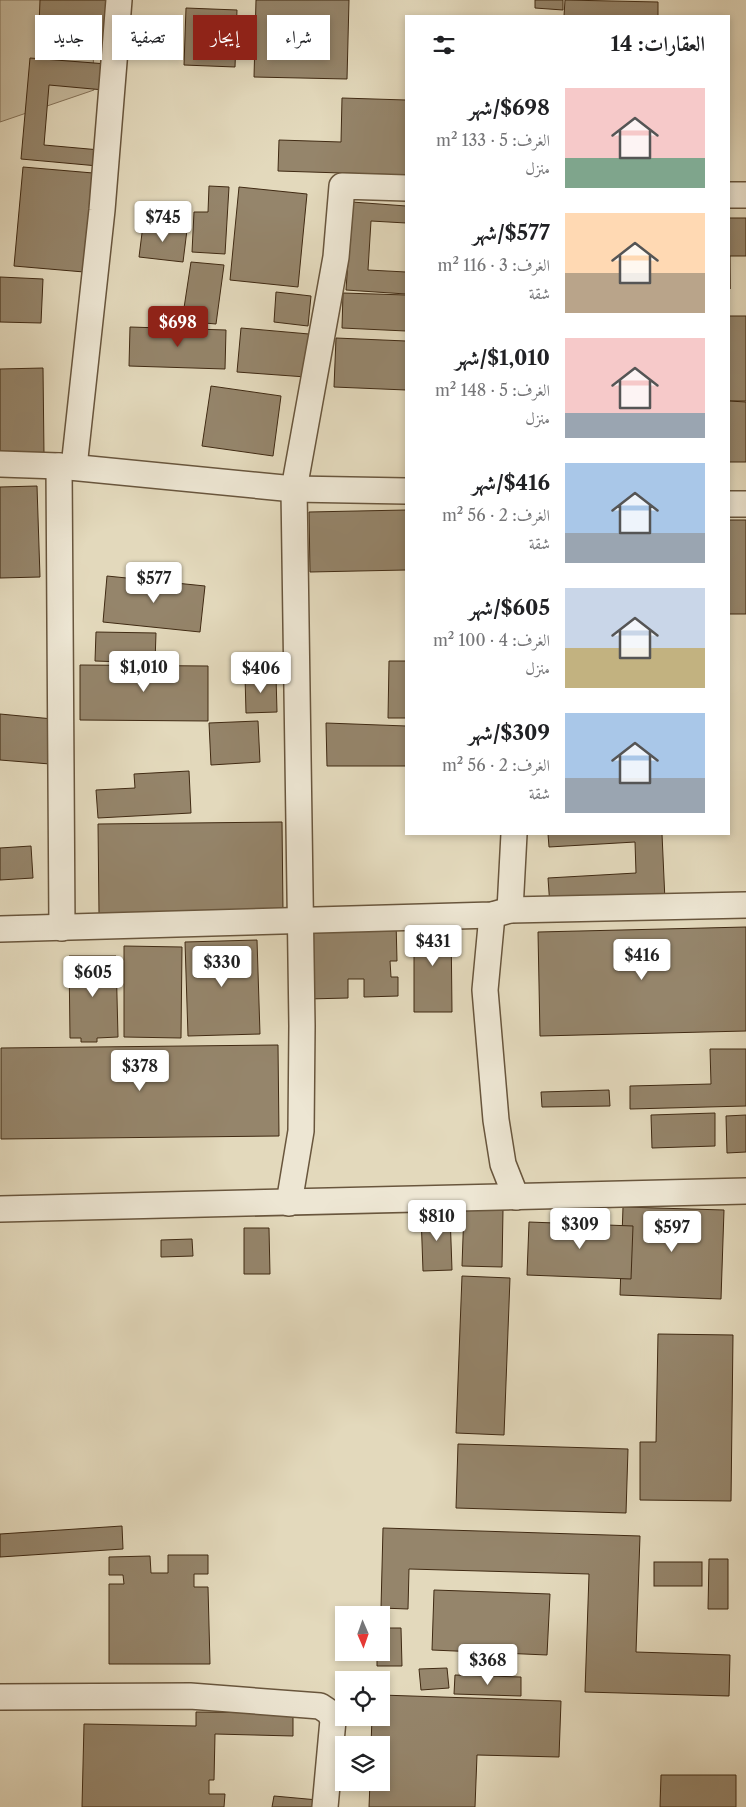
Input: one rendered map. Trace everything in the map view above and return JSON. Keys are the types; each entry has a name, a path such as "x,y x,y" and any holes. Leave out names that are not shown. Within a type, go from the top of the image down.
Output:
{"street":[{"path":"62,928 66,467 102,210 119,0"},
{"path":"289,1203 301,1131 302,1026 294,489 336,257 342,186 405,188"},
{"path":"730,195 746,195"},
{"path":"0,464 66,467 294,489 405,491"},
{"path":"730,504 746,504"},
{"path":"514,835 485,990 496,1120 503,1164 516,1197"},
{"path":"0,929 300,921 501,912 746,905"},
{"path":"0,1209 746,1191"},
{"path":"0,1697 190,1696 320,1706 328,1712 333,1720 325,1807"}],"shaded area":[{"path":"0,0 92,0 92,15 35,15 35,60 93,60 94,90 0,122"}],"building":[{"path":"40,0 113,0 111,54 102,54 102,15 39,15"},
{"path":"256,0 349,0 347,79 254,77 254,60 257,60"},
{"path":"535,0 563,0 563,10 535,8"},
{"path":"565,0 658,2 658,15 564,15"},
{"path":"186,8 237,10 237,15 193,15 193,60 235,60 235,67 184,65"},
{"path":"30,58 35,60 107,64 104,90 49,85 44,145 100,150 98,166 21,159"},
{"path":"342,98 405,100 405,175 278,171 279,140 341,142"},
{"path":"23,167 93,173 84,272 14,266"},
{"path":"209,186 229,187 225,254 192,252 194,212 208,212"},
{"path":"239,187 307,194 298,287 230,280"},
{"path":"352,202 405,206 405,223 371,221 368,270 405,272 405,294 346,290"},
{"path":"730,218 746,218 746,256 730,256"},
{"path":"143,225 187,230 183,262 139,257"},
{"path":"191,262 224,265 216,324 182,321"},
{"path":"0,277 43,279 41,323 0,322"},
{"path":"276,292 311,296 308,326 274,322"},
{"path":"343,293 405,295 405,331 342,328"},
{"path":"730,316 746,316 746,401 730,401"},
{"path":"130,327 226,330 225,369 129,366"},
{"path":"241,328 309,334 306,377 237,372"},
{"path":"336,338 405,341 405,390 334,387"},
{"path":"43,368 44,455 0,455 0,369"},
{"path":"211,386 281,396 273,456 202,446"},
{"path":"730,401 746,402 746,462 730,462"},
{"path":"37,486 40,577 0,578 0,487"},
{"path":"405,510 405,570 310,572 309,512"},
{"path":"730,520 746,520 746,614 730,614"},
{"path":"107,576 205,586 200,632 103,622"},
{"path":"96,632 156,633 155,663 95,661"},
{"path":"389,661 405,661 405,718 388,718"},
{"path":"80,665 208,666 208,721 80,720"},
{"path":"245,676 276,676 277,712 246,713"},
{"path":"0,714 53,719 50,764 0,760"},
{"path":"258,721 260,762 211,765 209,723"},
{"path":"326,723 405,726 405,766 327,766"},
{"path":"189,771 191,813 98,818 96,790 135,788 134,774"},
{"path":"282,822 283,911 99,914 98,824"},
{"path":"548,835 662,835 665,901 550,907 548,878 636,873 635,842 549,847"},
{"path":"31,846 33,878 0,880 0,848"},
{"path":"396,921 397,961 390,961 391,977 398,977 398,996 364,997 364,979 348,979 348,998 307,999 305,925"},
{"path":"451,921 452,1012 414,1012 414,922"},
{"path":"746,927 746,1031 540,1036 538,932"},
{"path":"257,940 260,1034 188,1036 185,942"},
{"path":"124,946 182,947 181,1038 124,1037"},
{"path":"69,956 116,956 118,1037 97,1038 97,1042 81,1042 81,1038 70,1038"},
{"path":"278,1045 279,1136 1,1139 1,1048"},
{"path":"710,1049 746,1049 746,1106 630,1109 630,1086 711,1084"},
{"path":"609,1090 610,1106 542,1107 541,1092"},
{"path":"715,1113 715,1146 652,1148 651,1115"},
{"path":"746,1115 746,1152 727,1153 726,1116"},
{"path":"623,1207 724,1210 721,1299 620,1295"},
{"path":"464,1209 503,1210 502,1267 462,1266"},
{"path":"450,1213 452,1270 423,1271 421,1214"},
{"path":"529,1222 633,1226 631,1279 527,1275"},
{"path":"244,1228 269,1228 270,1274 244,1274"},
{"path":"192,1239 193,1256 161,1257 161,1240"},
{"path":"462,1276 510,1278 504,1435 456,1433"},
{"path":"658,1334 733,1335 731,1501 640,1500 640,1442 656,1442"},
{"path":"458,1444 628,1449 626,1513 456,1508"},
{"path":"122,1526 123,1549 0,1557 0,1534"},
{"path":"383,1528 640,1536 636,1652 730,1655 729,1696 585,1692 589,1574 409,1569 408,1609 381,1606"},
{"path":"168,1555 208,1555 208,1574 194,1574 194,1587 208,1587 210,1664 109,1664 109,1584 124,1584 123,1575 109,1575 109,1557 150,1556 151,1573 168,1573"},
{"path":"709,1559 728,1559 728,1609 708,1609"},
{"path":"654,1562 702,1562 702,1586 654,1586"},
{"path":"434,1590 550,1594 547,1655 432,1650"},
{"path":"390,1628 401,1628 402,1666 377,1666 377,1661 390,1661"},
{"path":"447,1668 449,1688 421,1690 419,1669"},
{"path":"455,1675 521,1677 521,1696 454,1694"},
{"path":"390,1695 561,1701 559,1757 477,1755 475,1807 369,1807 370,1791 390,1791 390,1736 371,1736 372,1726 390,1726"},
{"path":"196,1712 293,1713 293,1736 215,1734 214,1780 209,1780 209,1794 225,1794 224,1807 82,1807 84,1724 196,1726"},
{"path":"661,1775 736,1775 736,1807 660,1807"},
{"path":"274,1796 318,1800 317,1807 272,1807"}]}
